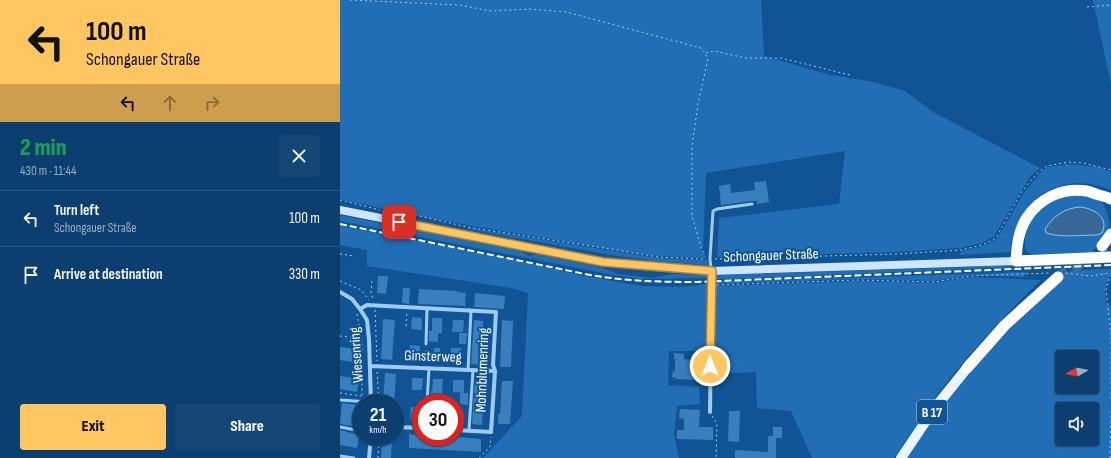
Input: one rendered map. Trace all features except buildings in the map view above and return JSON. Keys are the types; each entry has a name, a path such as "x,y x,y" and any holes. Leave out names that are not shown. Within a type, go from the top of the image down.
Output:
{"highway":[{"path":"1111,199 1088,191 1063,191 1051,196 1032,210 1026,219 1019,234 1016,261 1111,257"},
{"path":"1098,195 1111,207"},
{"path":"1106,246 1111,234"},
{"name":"B 17","path":"967,368 1005,325 1057,274"}],"main road":[{"name":"Schongauer Straße","path":"340,210 603,262 712,271 1016,261"},
{"name":"B 17","path":"900,458 934,409 967,368"}],"street":[{"path":"710,412 712,271"},
{"name":"Wiesenring","path":"340,292 352,299 367,320 372,394"},
{"name":"Mohnblumenring","path":"360,309 367,305 496,312 493,364 495,371 491,432 464,430"},
{"name":"Ginsterweg","path":"370,366 495,371"},
{"path":"369,458 370,446"}],"lane":[{"path":"712,271 710,259 713,211 717,209 752,204"},
{"path":"426,344 427,309"},
{"path":"469,430 471,311"},
{"path":"427,368 427,394"},
{"path":"340,400 352,401"},
{"path":"340,427 352,429"},
{"path":"340,456 354,458"}],"path":[{"path":"350,0 459,5 491,11 530,9 566,12 701,48 708,59 698,103 692,147 692,216 702,250 710,259"},
{"path":"1087,7 1111,5"},
{"path":"705,53 714,51 746,58 781,58 850,75"},
{"path":"340,200 383,211 416,216 467,227 658,257 710,259 897,254 961,250 982,245 996,238 1021,193 1033,178 1047,166 1068,162 1083,163 1111,170"},
{"path":"340,254 354,256"},
{"path":"712,285 857,280 934,282 970,276 1057,274 1090,276 1111,274 1106,289 1111,336 1111,400"},
{"path":"372,281 371,293 375,306"},
{"path":"406,326 407,307"},
{"path":"340,392 362,396 361,338 356,312"},
{"path":"340,336 369,339"},
{"path":"426,344 427,368"},
{"path":"1110,458 1111,411"},
{"path":"710,412 717,424 716,458"},
{"path":"479,458 490,447 491,432"},
{"path":"378,458 379,446"}],"shaded area":[{"path":"340,0 761,0 764,56 830,75 869,81 905,91 933,112 1040,168 1031,175 994,236 982,243 961,248 898,252 717,257 719,218 839,204 845,151 706,173 703,248 701,249 707,258 659,256 616,250 493,230 340,199"},
{"path":"1093,0 1111,0 1111,85"},
{"path":"1068,164 1097,167 1111,172 1111,190 1087,184 1074,184 1051,190 1031,204 1020,218 1014,232 1010,252 960,255 961,251 983,246 997,239 1023,194 1042,171 1048,167"},
{"path":"1066,195 1091,196 1098,199 1105,207 1109,217 1108,236 1090,253 1030,254 1025,249 1025,238 1027,228 1034,213 1047,203"},
{"path":"1079,207 1094,211 1102,218 1104,227 1102,233 1097,235 1072,236 1052,235 1046,233 1045,229 1055,217 1068,209"},
{"path":"340,215 521,251 529,256 537,254 603,268 618,274 651,278 673,274 707,275 709,278 641,279 613,275 340,221"},
{"path":"340,226 641,286 680,287 710,284 709,351 669,351 668,385 699,387 700,404 677,406 674,434 679,458 483,458 522,416 528,293 511,288 367,266 367,250 340,245"},
{"path":"467,229 659,258 707,260 708,265 655,261 617,256"},
{"path":"1111,260 1111,263 715,279 716,276 720,275 972,267"},
{"path":"1111,269 1105,289 1106,305 1111,306 1111,458 904,458 965,372 1051,285 1072,270"},
{"path":"1027,272 1024,277 970,275 934,281 857,279 715,284 715,282"},
{"path":"970,277 1041,280 999,322 960,366 934,400 894,458 812,458 791,411 757,408 756,372 711,374 713,286 858,281 934,283"}],"tunnel":[{"path":"1058,277 1106,247"}],"railway":[{"path":"340,224 585,274 640,281 696,282 1111,265"}],"route":[{"path":"399,222 603,262 712,271 710,366"}]}
